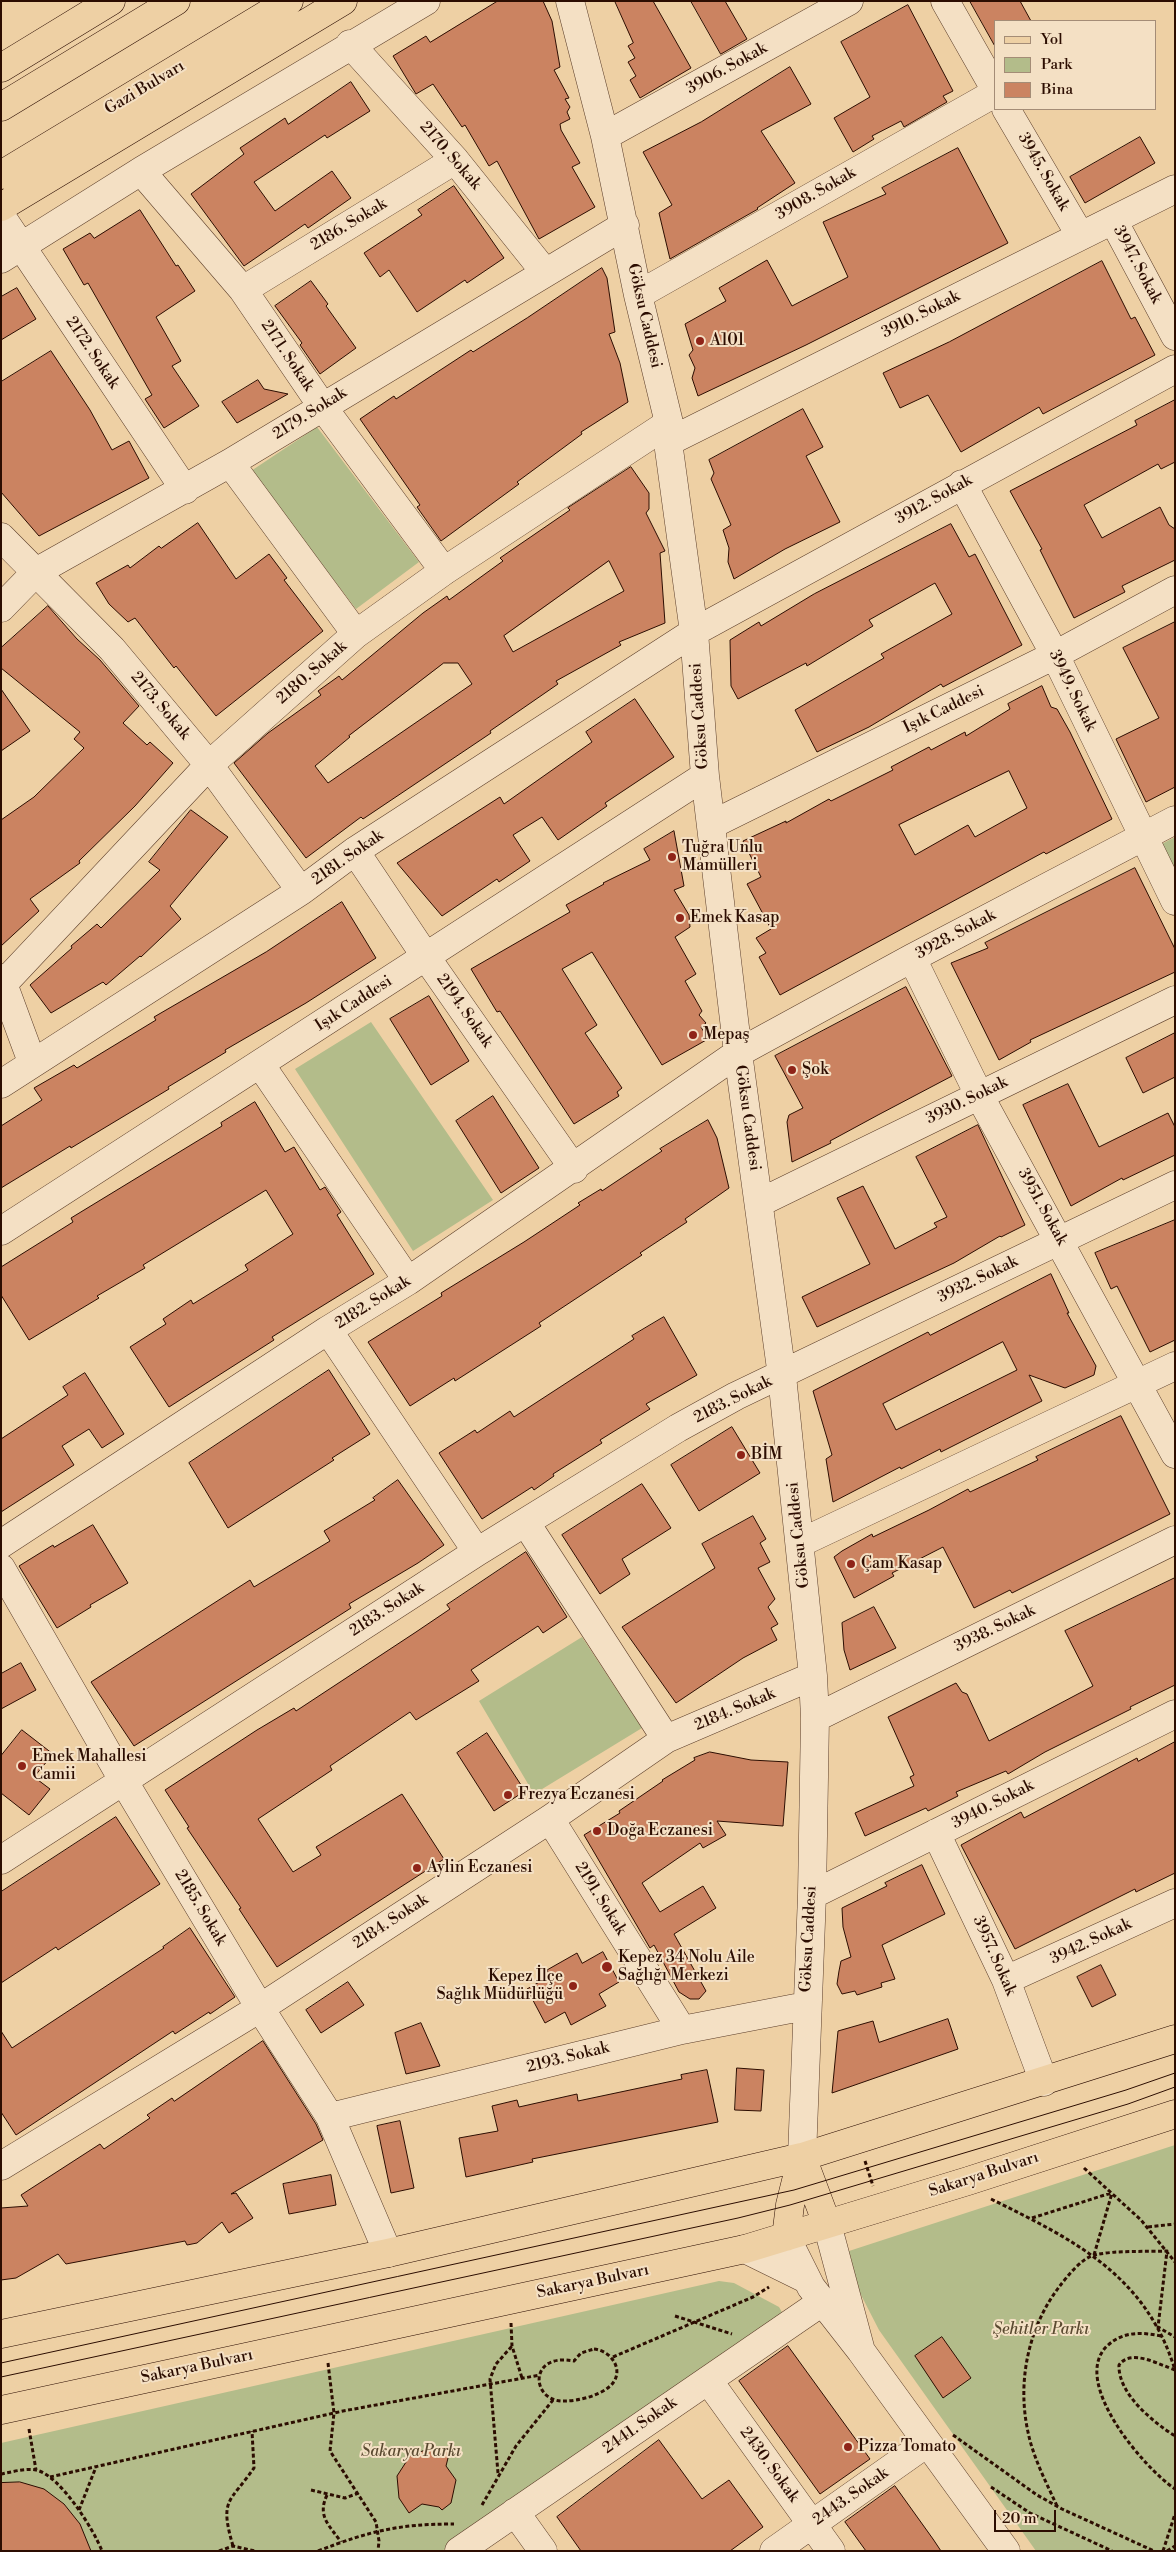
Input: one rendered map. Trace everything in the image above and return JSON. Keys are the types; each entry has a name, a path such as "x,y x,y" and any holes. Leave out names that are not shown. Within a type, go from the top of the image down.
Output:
{"main road":[{"path":"1,68 111,1"},
{"path":"1,107 176,1"},
{"name":"Gazi Bulvarı","path":"1,175 289,1"},
{"path":"1,207 343,1"},
{"path":"1,2334 388,2253 802,2158 1175,2040"},
{"name":"Sakarya Bulvarı","path":"1,2410 745,2249 1175,2114"},
{"path":"802,2158 827,2224"},
{"path":"786,2237 790,2205 802,2158"}],"street":[{"path":"11,253 141,171 350,44 426,1"},
{"name":"Göksu Caddesi","path":"570,1 605,136 668,432 694,632 705,776 738,1053 782,1376 800,1543 816,1718 812,1895 806,2006 802,2158"},
{"name":"3906. Sokak","path":"605,136 849,1"},
{"path":"945,1 994,87"},
{"name":"2170. Sokak","path":"350,44 455,160 544,272"},
{"name":"3908. Sokak","path":"638,295 994,94"},
{"name":"3945. Sokak","path":"1007,110 1080,235"},
{"name":"2186. Sokak","path":"243,290 455,160"},
{"name":"2171. Sokak","path":"141,171 243,290 322,406 444,571"},
{"name":"3910. Sokak","path":"668,432 1175,189"},
{"name":"2172. Sokak","path":"1,216 11,253 185,490"},
{"name":"3947. Sokak","path":"1113,220 1175,336"},
{"name":"2179. Sokak","path":"1,608 36,572 185,490 544,272 625,225"},
{"name":"3912. Sokak","path":"694,632 1175,369"},
{"name":"2180. Sokak","path":"3,980 209,765 356,634 444,571 668,432"},
{"path":"230,463 356,634"},
{"name":"3949. Sokak","path":"962,484 1055,655 1175,901"},
{"name":"2173. Sokak","path":"1,537 112,649 209,765 301,891"},
{"name":"Işık Caddesi","path":"711,825 1055,655 1175,590"},
{"name":"2181. Sokak","path":"1,1084 32,1062 301,891 355,851 694,632"},
{"name":"Işık Caddesi","path":"2,1228 260,1064 705,776"},
{"name":"3928. Sokak","path":"738,1053 912,958 1175,820"},
{"name":"2194. Sokak","path":"355,851 426,957 574,1169"},
{"name":"3951. Sokak","path":"912,958 980,1095 1175,1454"},
{"path":"3,980 32,1062"},
{"name":"3930. Sokak","path":"759,1203 1175,1000"},
{"name":"2182. Sokak","path":"1,1544 328,1330 408,1281 574,1169 738,1053"},
{"path":"260,1064 408,1281"},
{"name":"3932. Sokak","path":"782,1376 1175,1185"},
{"path":"328,1330 477,1552"},
{"path":"800,1543 1175,1366"},
{"name":"2183. Sokak","path":"2,1856 477,1552 678,1428 736,1396 782,1376"},
{"path":"526,1522 666,1739"},
{"name":"3938. Sokak","path":"816,1718 1175,1540"},
{"name":"2185. Sokak","path":"1,1568 123,1780 260,2008 330,2117 388,2253"},
{"name":"2184. Sokak","path":"1,2166 260,2008 550,1819 666,1739 813,1676"},
{"name":"3940. Sokak","path":"812,1895 1175,1714"},
{"name":"2191. Sokak","path":"550,1819 682,2030"},
{"name":"3957. Sokak","path":"936,1833 1006,1980 1044,2082"},
{"name":"3942. Sokak","path":"1006,1980 1175,1903"},
{"name":"2193. Sokak","path":"330,2117 682,2030 806,2006"},
{"path":"827,2224 861,2351"},
{"path":"786,2237 806,2279 822,2302 861,2351 1006,2551"},
{"path":"745,2249 806,2279"},
{"name":"2441. Sokak","path":"470,2538 515,2512 822,2302"},
{"name":"2430. Sokak","path":"708,2380 831,2551"},
{"name":"2443. Sokak","path":"774,2551 927,2443"},
{"path":"515,2512 543,2551"}],"path":[{"path":"858,2140 880,2208"},
{"path":"1084,2168 1147,2227 1175,2262"},
{"path":"1031,2218 1112,2193"},
{"path":"1094,2255 1112,2193"},
{"path":"991,2198 1059,2232 1094,2255 1131,2290 1158,2328 1175,2370"},
{"path":"1147,2227 1175,2224"},
{"path":"1057,2506 1041,2471 1028,2432 1024,2388 1026,2361 1034,2333 1053,2294 1076,2268 1094,2255 1167,2251"},
{"path":"1158,2328 1167,2251"},
{"path":"613,2358 753,2297 769,2287"},
{"path":"675,2316 762,2343"},
{"path":"511,2322 512,2346 522,2378"},
{"path":"1158,2328 1175,2337"},
{"path":"1162,2336 1145,2333 1129,2334 1116,2338 1106,2347 1099,2358 1096,2370 1097,2383 1114,2420 1131,2444 1148,2466 1175,2489"},
{"path":"498,2474 490,2384 492,2370 512,2346"},
{"path":"601,2349 613,2358 616,2364 616,2377 607,2388 588,2396 567,2401 552,2400 542,2390 540,2375 543,2368 554,2359 561,2358 574,2361 587,2350 601,2349"},
{"path":"1175,2370 1134,2358 1127,2358 1119,2365 1121,2377 1134,2400 1149,2417 1175,2436"},
{"path":"328,2362 334,2413 330,2451 338,2466 371,2512 378,2530 378,2551"},
{"path":"50,2477 334,2413 540,2375"},
{"path":"318,2551 378,2530 420,2524 470,2538 498,2474 516,2446 552,2400"},
{"path":"29,2429 36,2470"},
{"path":"233,2546 226,2518 226,2510 235,2490 254,2468 252,2431"},
{"path":"953,2435 1008,2476 1057,2506 1154,2551"},
{"path":"79,2510 96,2467"},
{"path":"1,2474 36,2470 50,2477 79,2510 96,2537 102,2551"},
{"path":"989,2485 1030,2513 1112,2551"},
{"path":"311,2490 345,2498 359,2493"},
{"path":"327,2495 323,2502 323,2516 341,2542"},
{"path":"1163,2551 1175,2514"},
{"path":"219,2551 233,2546 255,2551"},
{"path":"1167,2551 1175,2546"}],"green space":[{"path":"317,427 419,562 356,609 251,471"},
{"path":"1175,837 1175,876 1158,846"},
{"path":"371,1022 493,1200 413,1251 295,1069"},
{"path":"582,1637 642,1728 534,1794 479,1701"},
{"name":"Şehitler Parkı","path":"1175,2145 1175,2551 1036,2551 879,2330 859,2291 849,2251"},
{"name":"Sakarya Parkı","path":"719,2281 734,2283 779,2307 783,2314 442,2551 1,2551 1,2443"}],"building":[{"path":"498,1 543,1 552,21 560,67 554,70 569,98 565,99 570,107 567,112 570,119 560,124 561,130 580,163 572,167 595,207 539,239 497,161 489,166 465,125 462,127 433,84 416,94 393,56 426,36 430,42"},
{"path":"615,1 653,1 691,68 640,98 630,80 636,76 628,62 635,58 628,46 633,43"},
{"path":"691,1 725,1 747,39 721,54"},
{"path":"970,1 1020,1 1030,20 994,20 994,44"},
{"path":"908,5 953,91 943,96 947,102 904,127 901,121 872,136 874,139 853,152 834,118 870,97 841,42"},
{"path":"790,67 811,104 761,131 795,183 758,209 670,259 659,213 672,205 643,152 701,122"},
{"path":"351,82 370,111 327,138 325,135 254,182 275,211 332,171 351,198 308,228 305,224 244,266 191,194 244,154 240,148 285,118 288,124"},
{"path":"1140,137 1155,163 1085,203 1070,177"},
{"path":"958,148 1008,243 806,345 698,396 692,378 695,368 689,355 693,350 685,324 726,301 719,288 767,260 792,306 848,277 823,222 886,194 882,188"},
{"path":"454,186 504,258 467,283 465,280 417,312 389,270 380,277 364,253 422,215 418,210"},
{"path":"140,210 176,266 178,265 195,291 156,317 181,361 172,366 199,406 164,428 145,399 152,395 88,283 84,285 63,249 90,233 94,238"},
{"path":"1102,261 1131,319 1135,317 1155,355 1043,414 1039,407 961,452 928,395 900,408 883,373 949,342"},
{"path":"602,268 607,278 615,332 609,334 620,363 628,402 581,432 582,434 517,482 519,484 441,541 417,507 420,505 360,419 394,396 396,399 471,350 473,352"},
{"path":"311,281 356,348 320,374 300,345 302,343 275,306"},
{"path":"17,288 36,319 1,340 1,297"},
{"path":"51,351 90,410 112,450 129,441 149,478 39,536 1,492 1,382"},
{"path":"258,380 264,389 288,394 237,423 222,402"},
{"path":"1175,400 1175,462 1161,469 1158,464 1084,505 1102,538 1160,507 1169,525 1175,529 1175,560 1122,586 1125,592 1074,618 1040,550 1042,549 1010,491 1137,425 1135,421"},
{"path":"803,409 823,447 806,456 840,522 785,549 734,579 728,562 729,548 723,530 731,525 711,479 714,473 709,460"},
{"path":"631,467 649,493 649,509 646,513 665,551 660,553 665,623 619,642 621,645 556,681 558,684 490,731 491,733 363,819 361,817 306,858 234,763 268,733 321,695 318,691 339,676 342,680 423,613 447,596 449,600 503,561 500,558 570,510 568,508","holes":["609,561 624,591 513,652 504,636","444,663 458,663 472,684 328,783 315,766 349,736"]},
{"path":"198,523 236,579 269,554 287,578 284,580 323,631 216,716 176,666 174,668 135,618 128,622 109,604 96,583 128,565 130,568 159,546 161,548"},
{"path":"951,524 969,557 975,554 1022,645 943,687 941,684 869,727 817,752 795,710 884,658 881,654 952,614 935,583 869,620 873,626 807,666 806,663 738,699 731,686 730,640 759,622 761,626 814,594"},
{"path":"48,606 77,639 100,660 139,706 123,723 147,745 150,742 173,763 135,806 79,861 80,863 30,899 39,911 1,946 1,820 34,797 84,748 74,739 80,732 1,668 1,648"},
{"path":"1175,622 1175,787 1146,802 1116,739 1159,718 1123,648"},
{"path":"1042,686 1051,707 1057,709 1070,732 1112,819 1046,854 1044,852 780,995 759,957 766,953 756,938 771,929 747,884 761,877 743,841 786,821 786,823 829,799 831,801 893,770 891,767 929,747 931,750 965,732 966,736 1010,709 1008,704","holes":["1009,771 1027,808 975,837 968,825 915,855 899,825"]},
{"path":"1,689 30,731 1,751"},
{"path":"635,699 674,757 605,803 607,806 558,840 542,817 513,835 530,861 499,882 497,879 442,916 397,863 500,797 504,804 592,742 586,732"},
{"path":"191,810 228,837 170,906 181,919 141,957 106,985 103,982 51,1013 30,985 97,924 101,928 160,870 149,862"},
{"path":"674,831 684,886 674,890 689,915 690,927 675,937 696,974 685,981 702,1011 699,1015 706,1023 701,1027 708,1039 662,1065 592,952 562,969 597,1025 585,1033 622,1088 617,1092 619,1096 574,1124 500,1011 497,1012 471,969 570,912 566,905 603,883 650,860 644,849"},
{"path":"1135,868 1175,949 1175,972 1030,1040 1031,1042 999,1060 951,963 988,948 985,943"},
{"path":"342,902 376,958 306,1003 225,1050 226,1052 168,1087 169,1089 1,1188 1,1126 42,1100 34,1088 74,1065 77,1068 156,1020 154,1017 266,952"},
{"path":"906,987 952,1076 830,1141 831,1143 792,1162 787,1122 789,1115 803,1108 775,1056"},
{"path":"429,996 469,1061 431,1085 390,1019"},
{"path":"1175,1033 1175,1077 1143,1093 1126,1058"},
{"path":"1068,1084 1099,1147 1168,1113 1175,1127 1175,1155 1123,1180 1122,1178 1071,1206 1023,1105"},
{"path":"493,1096 539,1168 501,1193 456,1121"},
{"path":"255,1102 285,1152 294,1147 320,1190 325,1187 341,1212 337,1215 374,1274 272,1337 274,1340 169,1407 130,1347 166,1324 163,1319 191,1300 193,1304 248,1270 245,1265 293,1234 266,1190 143,1265 145,1268 97,1296 99,1298 29,1340 1,1295 1,1267 73,1222 71,1218 222,1126 221,1123"},
{"path":"708,1120 717,1138 729,1188 685,1219 687,1222 640,1253 642,1255 539,1323 541,1326 455,1381 454,1378 410,1406 368,1342 442,1296 441,1293 580,1205 578,1203 601,1189 602,1191 662,1151 660,1149"},
{"path":"978,1125 1025,1225 1000,1236 954,1263 817,1327 802,1297 870,1264 837,1198 863,1186 895,1249 937,1227 934,1223 947,1217 916,1157"},
{"path":"1175,1220 1175,1340 1150,1352 1117,1286 1111,1289 1095,1253"},
{"path":"1051,1274 1069,1313 1067,1313 1096,1366 1094,1375 1065,1388 1029,1375 1042,1401 941,1452 940,1449 901,1469 900,1467 833,1502 826,1459 832,1455 813,1391 928,1332 930,1335","holes":["1003,1342 1017,1370 896,1430 883,1404"]},
{"path":"664,1317 697,1375 646,1404 650,1409 600,1440 602,1443 553,1474 554,1476 534,1490 532,1487 482,1519 439,1453 475,1430 477,1433 510,1411 514,1417 634,1339 632,1336"},
{"path":"329,1370 370,1434 332,1458 334,1460 228,1528 189,1463"},
{"path":"85,1373 124,1434 102,1448 89,1429 62,1446 74,1465 1,1512 1,1439 68,1395 63,1387"},
{"path":"1121,1416 1170,1514 1012,1593 1010,1590 974,1608 943,1547 892,1573 894,1576 854,1598 834,1557 842,1551 872,1534 873,1537 968,1489 970,1492 1038,1460 1036,1457"},
{"path":"732,1427 760,1473 699,1511 671,1465"},
{"path":"398,1480 444,1545 418,1563 349,1604 351,1608 134,1746 91,1682 250,1580 254,1587 330,1541 324,1531 375,1500 373,1498"},
{"path":"642,1484 671,1528 622,1559 630,1574 600,1594 562,1535"},
{"path":"753,1516 766,1539 760,1543 770,1562 758,1568 775,1599 768,1607 778,1624 771,1628 777,1640 743,1658 676,1703 622,1627 715,1568 702,1544"},
{"path":"93,1525 128,1583 90,1605 91,1607 57,1628 19,1566 53,1545 54,1547"},
{"path":"526,1552 567,1617 543,1633 538,1626 471,1670 479,1681 416,1720 410,1712 330,1766 332,1770 258,1819 293,1872 321,1855 316,1847 402,1794 444,1859 277,1967 239,1909 241,1908 187,1828 189,1827 165,1790 257,1730 294,1708 296,1711 416,1632 450,1609 447,1605"},
{"path":"1175,1578 1175,1685 1045,1752 1008,1774 1006,1771 956,1792 958,1796 928,1811 926,1808 865,1836 855,1813 914,1786 910,1777 914,1775 888,1717 956,1683 962,1692 967,1694 989,1741 1093,1686 1065,1631"},
{"path":"874,1607 896,1648 850,1670 844,1650 842,1623"},
{"path":"21,1663 36,1690 1,1709 1,1674"},
{"name":"Emek Mahallesi Camii","path":"22,1730 53,1754 34,1777 50,1789 29,1815 1,1793 1,1756"},
{"path":"487,1733 525,1791 494,1811 457,1753"},
{"path":"1175,1742 1175,1873 1136,1892 1135,1889 1015,1949 961,1845 1021,1812 1024,1818 1137,1758 1138,1761"},
{"path":"710,1752 751,1760 788,1762 783,1826 717,1821 726,1835 703,1848 700,1843 642,1883 660,1912 703,1886 716,1908 674,1934 706,1991 699,1999 690,1999 679,1992 654,1945 650,1948 584,1835 620,1813 619,1811 662,1780 695,1760 694,1758"},
{"path":"116,1817 160,1884 58,1950 56,1947 1,1983 1,1892"},
{"path":"922,1865 945,1914 882,1945 895,1979 881,1983 882,1987 857,1995 855,1991 842,1994 837,1984 841,1961 851,1957 843,1927 842,1908 887,1886 885,1883"},
{"path":"190,1928 235,1997 175,2034 173,2031 16,2135 1,2112 1,2031 12,2048 164,1948"},
{"name":"Kepez İlçe Sağlık Müdürlüğü","path":"603,1952 619,1982 599,1994 606,2006 571,2025 565,2012 545,2023 527,1989 550,1976 547,1970 577,1953 582,1963"},
{"path":"1101,1965 1116,1995 1092,2007 1077,1977"},
{"path":"348,1982 364,2005 321,2033 306,2010"},
{"path":"948,2019 958,2049 832,2093 838,2031 873,2021 879,2042"},
{"path":"421,2023 440,2066 406,2074 395,2033"},
{"path":"263,2041 316,2124 323,2140 231,2194 236,2193 253,2218 229,2233 222,2222 197,2243 187,2245 185,2241 66,2264 58,2254 16,2278 1,2280 1,2208 28,2206 21,2195 100,2144 104,2149 150,2118 147,2115 172,2098 174,2101"},
{"path":"737,2068 764,2070 761,2111 735,2110"},
{"path":"707,2070 718,2122 532,2159 533,2162 466,2177 459,2138 498,2131 492,2106 517,2100 519,2107 577,2094 578,2101 682,2079 681,2075"},
{"path":"400,2121 414,2188 391,2193 377,2126"},
{"path":"331,2175 336,2205 289,2214 283,2184"},
{"path":"942,2337 971,2378 943,2398 915,2356"},
{"path":"788,2346 870,2459 820,2494 739,2381"},
{"path":"659,2440 702,2499 729,2480 763,2527 730,2551 581,2551 557,2517"},
{"path":"431,2448 450,2450 446,2466 456,2480 451,2503 442,2510 439,2507 422,2504 409,2513 399,2498 397,2476 410,2456"},
{"path":"20,2482 44,2489 64,2504 80,2524 91,2551 1,2551 1,2483"},
{"path":"895,2486 941,2551 866,2551 845,2522"}],"tram line":[{"path":"1,2363 794,2190 1126,2090 1175,2073"},
{"path":"1,2377 738,2218 790,2205 1128,2104 1175,2087"}],"place":[{"name":"A101","path":"700,341"},
{"name":"Tuğra Unlu Mamülleri","path":"672,857"},
{"name":"Emek Kasap","path":"680,918"},
{"name":"Mepaş","path":"693,1035"},
{"name":"Şok","path":"792,1070"},
{"name":"BİM","path":"741,1455"},
{"name":"Çam Kasap","path":"851,1564"},
{"name":"Emek Mahallesi Camii","path":"22,1766"},
{"name":"Frezya Eczanesi","path":"508,1795"},
{"name":"Doğa Eczanesi","path":"597,1831"},
{"name":"Aylin Eczanesi","path":"417,1868"},
{"name":"Kepez 34 Nolu Aile Sağlığı Merkezi","path":"607,1967"},
{"name":"Kepez İlçe Sağlık Müdürlüğü","path":"573,1986"},
{"name":"Pizza Tomato","path":"848,2447"}]}
